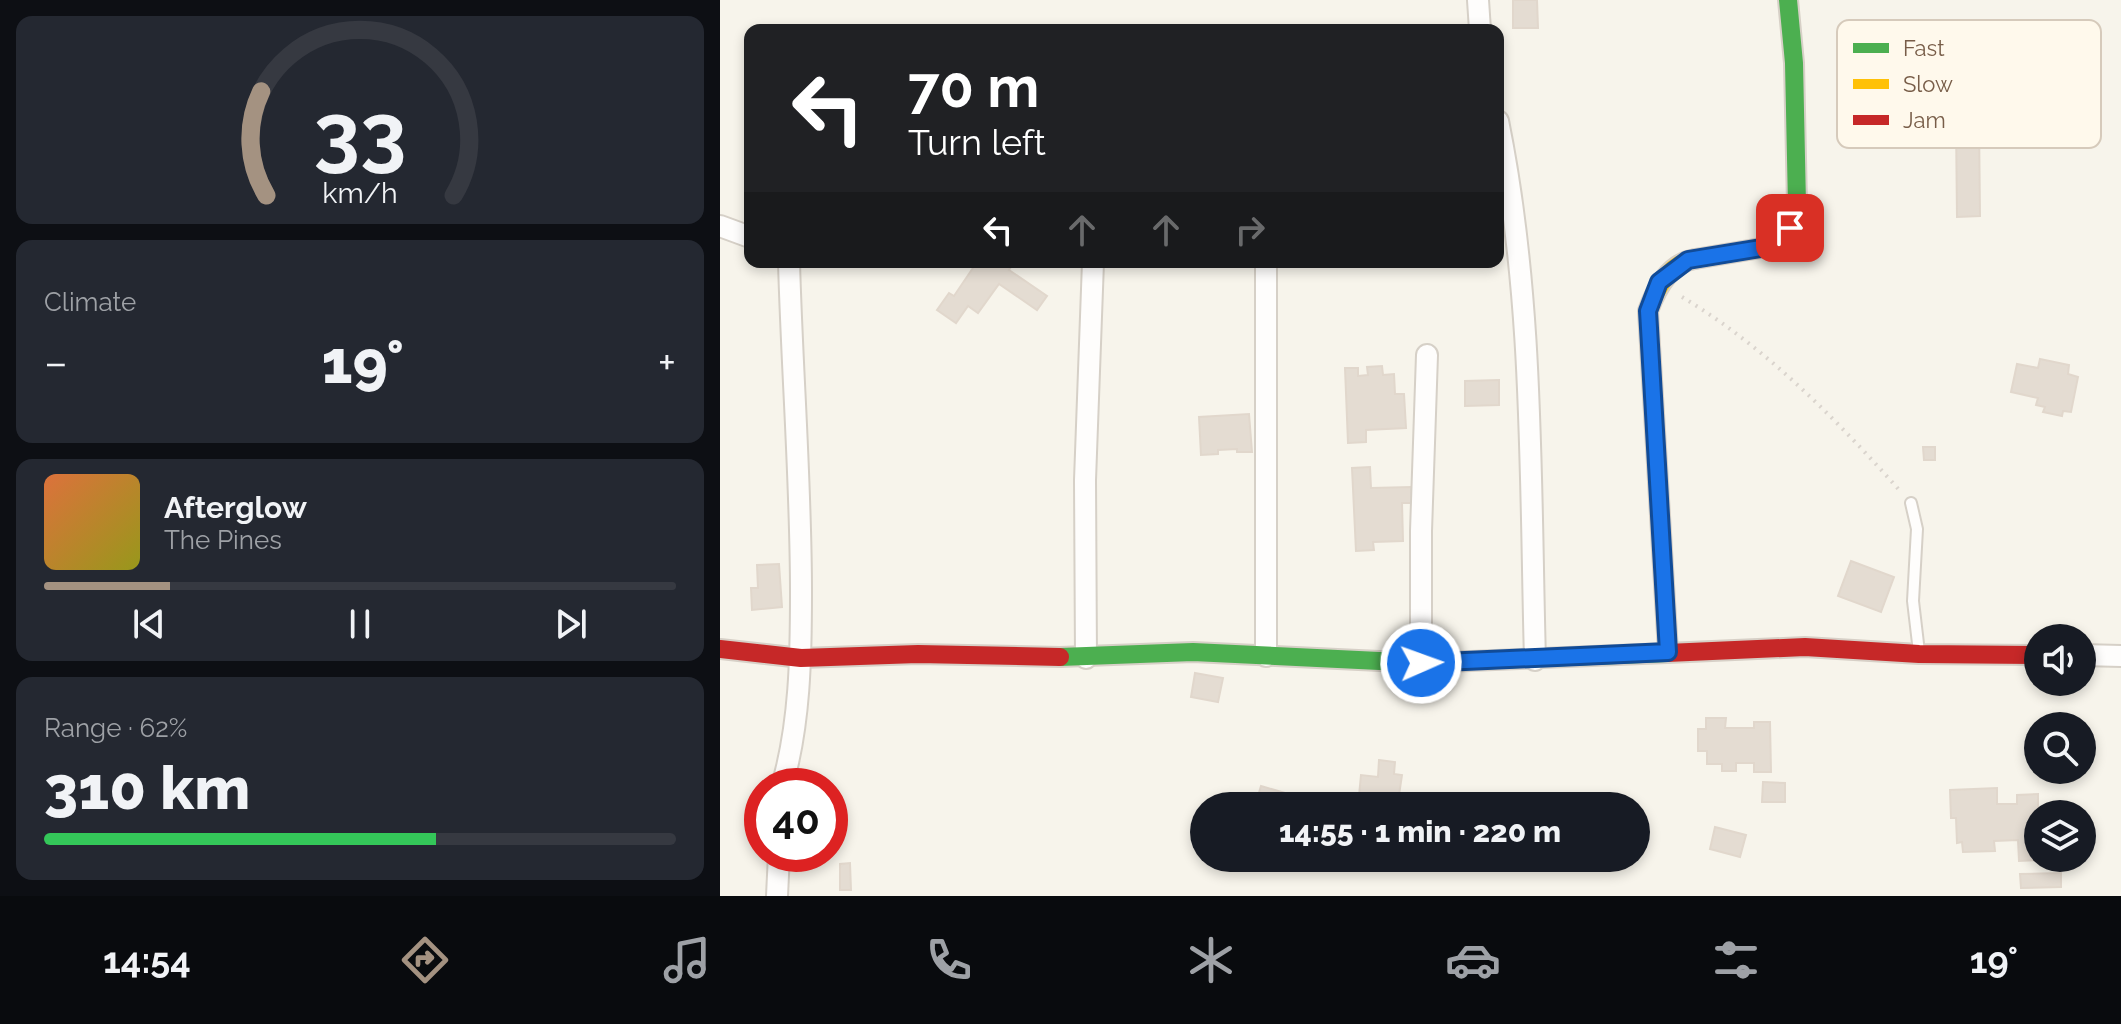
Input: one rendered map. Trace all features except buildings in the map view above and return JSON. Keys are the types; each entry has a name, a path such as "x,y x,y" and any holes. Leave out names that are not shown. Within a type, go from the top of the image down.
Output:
{"street":[{"path":"1478,0 1480,24"},
{"path":"1668,652 1648,311 1659,282 1688,260 1761,248 1790,228 1797,205 1794,63 1788,0"},
{"path":"1504,156 1514,213 1528,400 1535,660"},
{"path":"720,226 744,235"},
{"path":"787,768 792,753 801,658 801,529 789,268"},
{"path":"1086,658 1085,480 1093,268"},
{"path":"1266,268 1266,656"},
{"path":"1421,663 1421,531 1427,355"},
{"path":"720,649 801,658 918,654 1086,658 1193,652 1421,663 1805,647 1919,654 2024,655"},
{"path":"2096,655 2121,656"},
{"path":"777,896 778,872"}],"lane":[{"path":"1911,503 1917,529 1913,601 1919,654"}],"path":[{"path":"1659,282 1707,312 1800,384 1911,503"}],"traffic: fast":[{"path":"1695,259 1761,248 1790,228 1797,205 1794,63 1788,0"},
{"path":"1060,657 1193,652 1421,663 1667,653"}],"traffic: slow":[{"path":"1668,652 1648,311 1655,294 1671,271 1695,259"}],"traffic: jam":[{"path":"1667,653 1805,647 1919,654 2024,655"},
{"path":"720,649 801,658 918,654 1060,657"}],"route":[{"path":"1421,663 1668,652 1648,311 1659,282 1688,260 1761,248 1790,228"}]}
